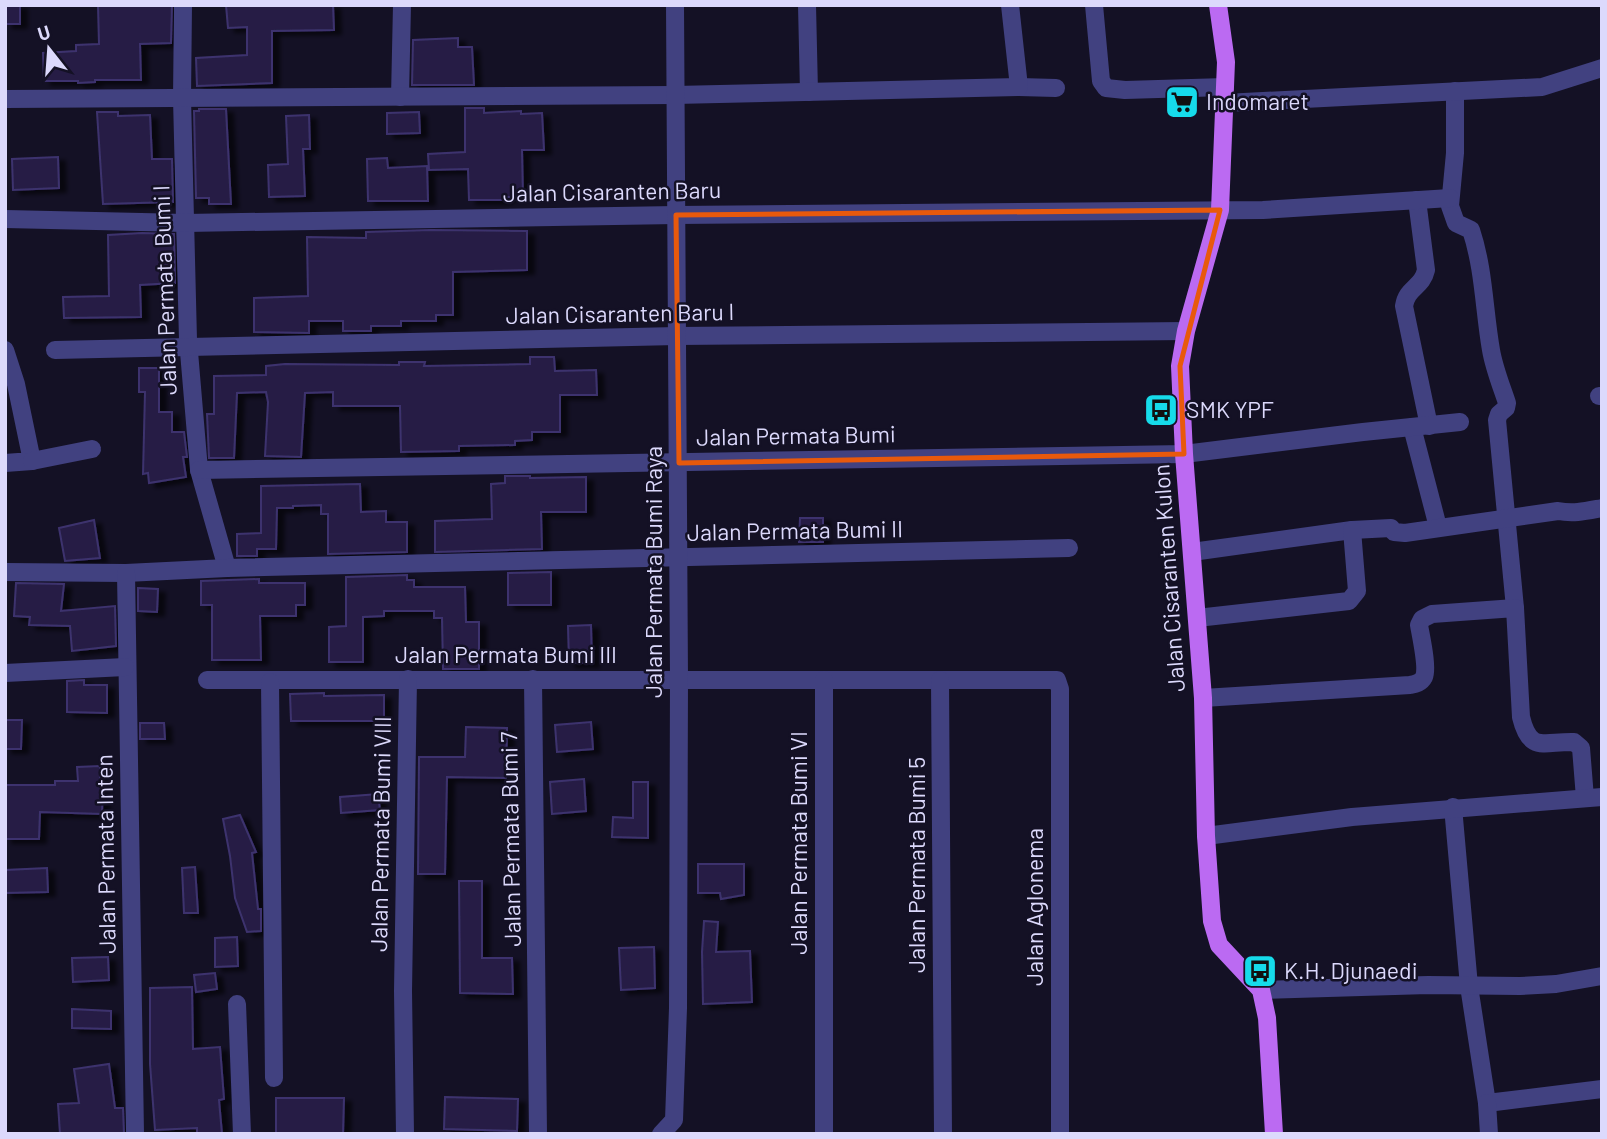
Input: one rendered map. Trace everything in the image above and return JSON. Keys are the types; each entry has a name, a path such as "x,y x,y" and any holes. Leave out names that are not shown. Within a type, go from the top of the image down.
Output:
{"main road":[{"name":"Jalan Cisaranten Kulon","path":"1218,5 1226,62 1220,210 1186,331 1180,366 1203,698 1206,836 1213,932 1219,945 1261,990"},
{"path":"1261,990 1267,1018 1275,1134"}],"street":[{"name":"Jalan Permata Bumi I","path":"183,5 182,98 189,348 199,470 227,568"},
{"path":"400,97 402,5"},
{"name":"Jalan Permata Bumi Raya","path":"674,1129 678,994 679,679 676,5"},
{"path":"807,5 809,92"},
{"path":"1010,5 1019,87"},
{"path":"1094,5 1101,81 1106,88 1225,95 1455,91 1542,87 1602,68"},
{"path":"5,100 675,95 1056,88"},
{"path":"1206,836 1352,817 1594,797 1578,744 1539,743 1529,739 1521,717 1508,519 1497,420 1507,403 1490,347 1481,275 1471,230 1456,223 1450,206 1455,153 1455,91"},
{"name":"Jalan Cisaranten Baru","path":"5,219 186,223 1307,209 1450,198"},
{"path":"1418,200 1426,270 1424,279 1406,295 1404,306 1420,427 1438,527"},
{"name":"Jalan Cisaranten Baru I","path":"55,350 677,337 1186,331"},
{"path":"5,350 10,385 32,461"},
{"name":"Jalan Permata Bumi","path":"199,470 1184,454 1460,422"},
{"path":"5,463 32,461 92,449"},
{"path":"1192,552 1352,530 1391,528 1394,532 1405,533 1558,512 1581,513 1602,508"},
{"path":"1197,618 1349,601 1357,591 1352,530"},
{"name":"Jalan Permata Bumi II","path":"5,572 126,573 227,568 1069,548"},
{"name":"Jalan Permata Inten","path":"126,573 125,667 135,1134"},
{"path":"1203,698 1410,685 1424,677 1419,625 1422,620 1432,614 1515,608"},
{"path":"5,673 125,667"},
{"name":"Jalan Permata Bumi VIII","path":"405,1134 403,991 408,679"},
{"name":"Jalan Permata Bumi 7","path":"533,679 538,1134"},
{"name":"Jalan Permata Bumi III","path":"207,680 1057,680"},
{"name":"Jalan Permata Bumi VI","path":"824,680 824,1134"},
{"name":"Jalan Permata Bumi 5","path":"940,680 943,1134"},
{"name":"Jalan Aglonema","path":"1057,680 1060,689 1059,1134"},
{"path":"270,682 274,1078"},
{"path":"1453,807 1469,986 1487,1103 1489,1134"},
{"path":"1261,990 1556,984 1602,976"},
{"path":"237,1004 242,1134"},
{"path":"1487,1103 1602,1089"}],"highlighted area":[{"path":"1220,210 1180,366 1184,454 679,463 676,215"}],"building":[{"path":"5,5 20,5 20,24 6,24"},
{"path":"98,5 172,5 171,43 140,44 141,80 95,80 78,83 44,81 43,53 76,51 76,45 99,44"},
{"path":"226,5 333,5 334,30 272,31 272,83 197,86 196,58 247,55 247,27 228,28"},
{"path":"458,38 458,47 472,47 474,85 412,85 413,40"},
{"path":"465,108 484,108 484,113 542,113 544,150 522,150 523,197 469,200 468,169 429,170 428,154 465,152"},
{"path":"226,109 231,204 209,204 209,198 196,198 194,111"},
{"path":"97,112 118,112 118,116 150,115 152,159 172,159 173,202 103,204"},
{"path":"419,112 420,133 387,134 387,113"},
{"path":"309,115 310,149 303,149 305,196 269,197 268,165 288,164 286,116"},
{"path":"58,157 59,188 13,190 12,159"},
{"path":"387,158 388,168 427,166 428,201 368,201 367,159"},
{"path":"527,231 527,270 453,272 453,315 436,315 436,321 401,321 401,326 371,326 371,331 343,331 343,321 309,321 309,333 254,332 254,298 308,296 307,237 366,238 366,232"},
{"path":"174,234 175,283 140,285 141,317 64,318 63,297 109,296 108,235"},
{"path":"530,357 554,357 555,371 596,370 597,395 560,395 560,432 532,432 532,440 515,441 515,445 459,446 459,451 401,452 400,406 333,406 333,392 305,393 301,457 265,456 268,402 266,392 237,393 234,458 209,458 207,414 214,414 214,376 266,375 266,366 285,364 530,364"},
{"path":"139,368 159,368 159,412 172,412 172,432 184,432 187,457 183,457 186,477 149,483 148,473 143,474 145,392 139,392"},
{"path":"505,476 586,477 586,512 541,512 542,549 435,552 435,521 492,519 491,484 505,483"},
{"path":"360,484 361,512 386,511 386,522 407,522 407,552 328,554 328,514 321,514 321,505 277,508 276,549 257,549 257,556 237,556 237,534 261,533 261,486"},
{"path":"800,518 823,518 823,542 799,542"},
{"path":"94,520 100,558 65,561 59,528"},
{"path":"551,572 551,605 508,605 508,573"},
{"path":"407,575 407,580 414,580 414,587 465,587 466,622 479,622 479,669 443,669 442,618 434,618 434,611 384,611 384,616 363,617 363,662 329,662 329,627 346,626 346,577"},
{"path":"259,579 259,583 305,583 305,605 296,605 296,616 260,616 261,660 212,660 212,605 201,605 201,581"},
{"path":"16,583 64,584 61,611 115,606 116,646 72,651 70,626 29,625 30,617 14,616"},
{"path":"138,588 158,589 157,612 138,611"},
{"path":"591,625 592,663 569,663 568,626"},
{"path":"84,680 84,685 107,685 107,713 67,712 67,681"},
{"path":"324,693 324,696 384,695 384,721 291,721 290,694"},
{"path":"5,720 22,720 21,749 5,749"},
{"path":"591,722 593,749 557,752 555,725"},
{"path":"140,723 164,723 165,739 140,739"},
{"path":"466,727 507,728 506,778 447,777 445,874 418,874 419,757 465,757"},
{"path":"100,766 100,782 103,782 102,814 40,812 39,839 5,839 5,785 55,785 55,781 78,781 77,767"},
{"path":"584,779 586,811 552,814 550,782"},
{"path":"633,782 648,782 648,838 612,837 613,817 633,818"},
{"path":"378,794 380,810 341,813 340,797"},
{"path":"240,815 256,852 252,853 258,909 261,909 261,931 247,932 235,898 223,819"},
{"path":"698,864 744,864 744,895 721,899 720,893 698,893"},
{"path":"195,867 198,913 184,913 182,868"},
{"path":"47,868 48,892 5,893 5,870"},
{"path":"459,881 482,881 482,958 512,958 513,994 460,993"},
{"path":"704,921 718,922 716,952 750,951 752,1002 703,1004"},
{"path":"237,937 238,966 215,967 215,938"},
{"path":"654,947 655,988 621,990 619,948"},
{"path":"108,957 109,980 73,982 72,958"},
{"path":"215,973 217,989 196,992 194,975"},
{"path":"192,987 193,1049 220,1047 224,1099 219,1100 222,1134 197,1134 197,1128 155,1130 150,1064 150,988"},
{"path":"72,1009 111,1011 111,1029 72,1028"},
{"path":"109,1064 115,1108 123,1108 124,1134 60,1134 58,1104 79,1103 74,1069"},
{"path":"445,1097 518,1099 517,1131 444,1129"},
{"path":"276,1098 344,1098 343,1134 276,1134"}],"place":[{"name":"Indomaret","path":"1182,102"},
{"name":"SMK YPF","path":"1161,410"},
{"name":"K.H. Djunaedi","path":"1260,971"}]}
